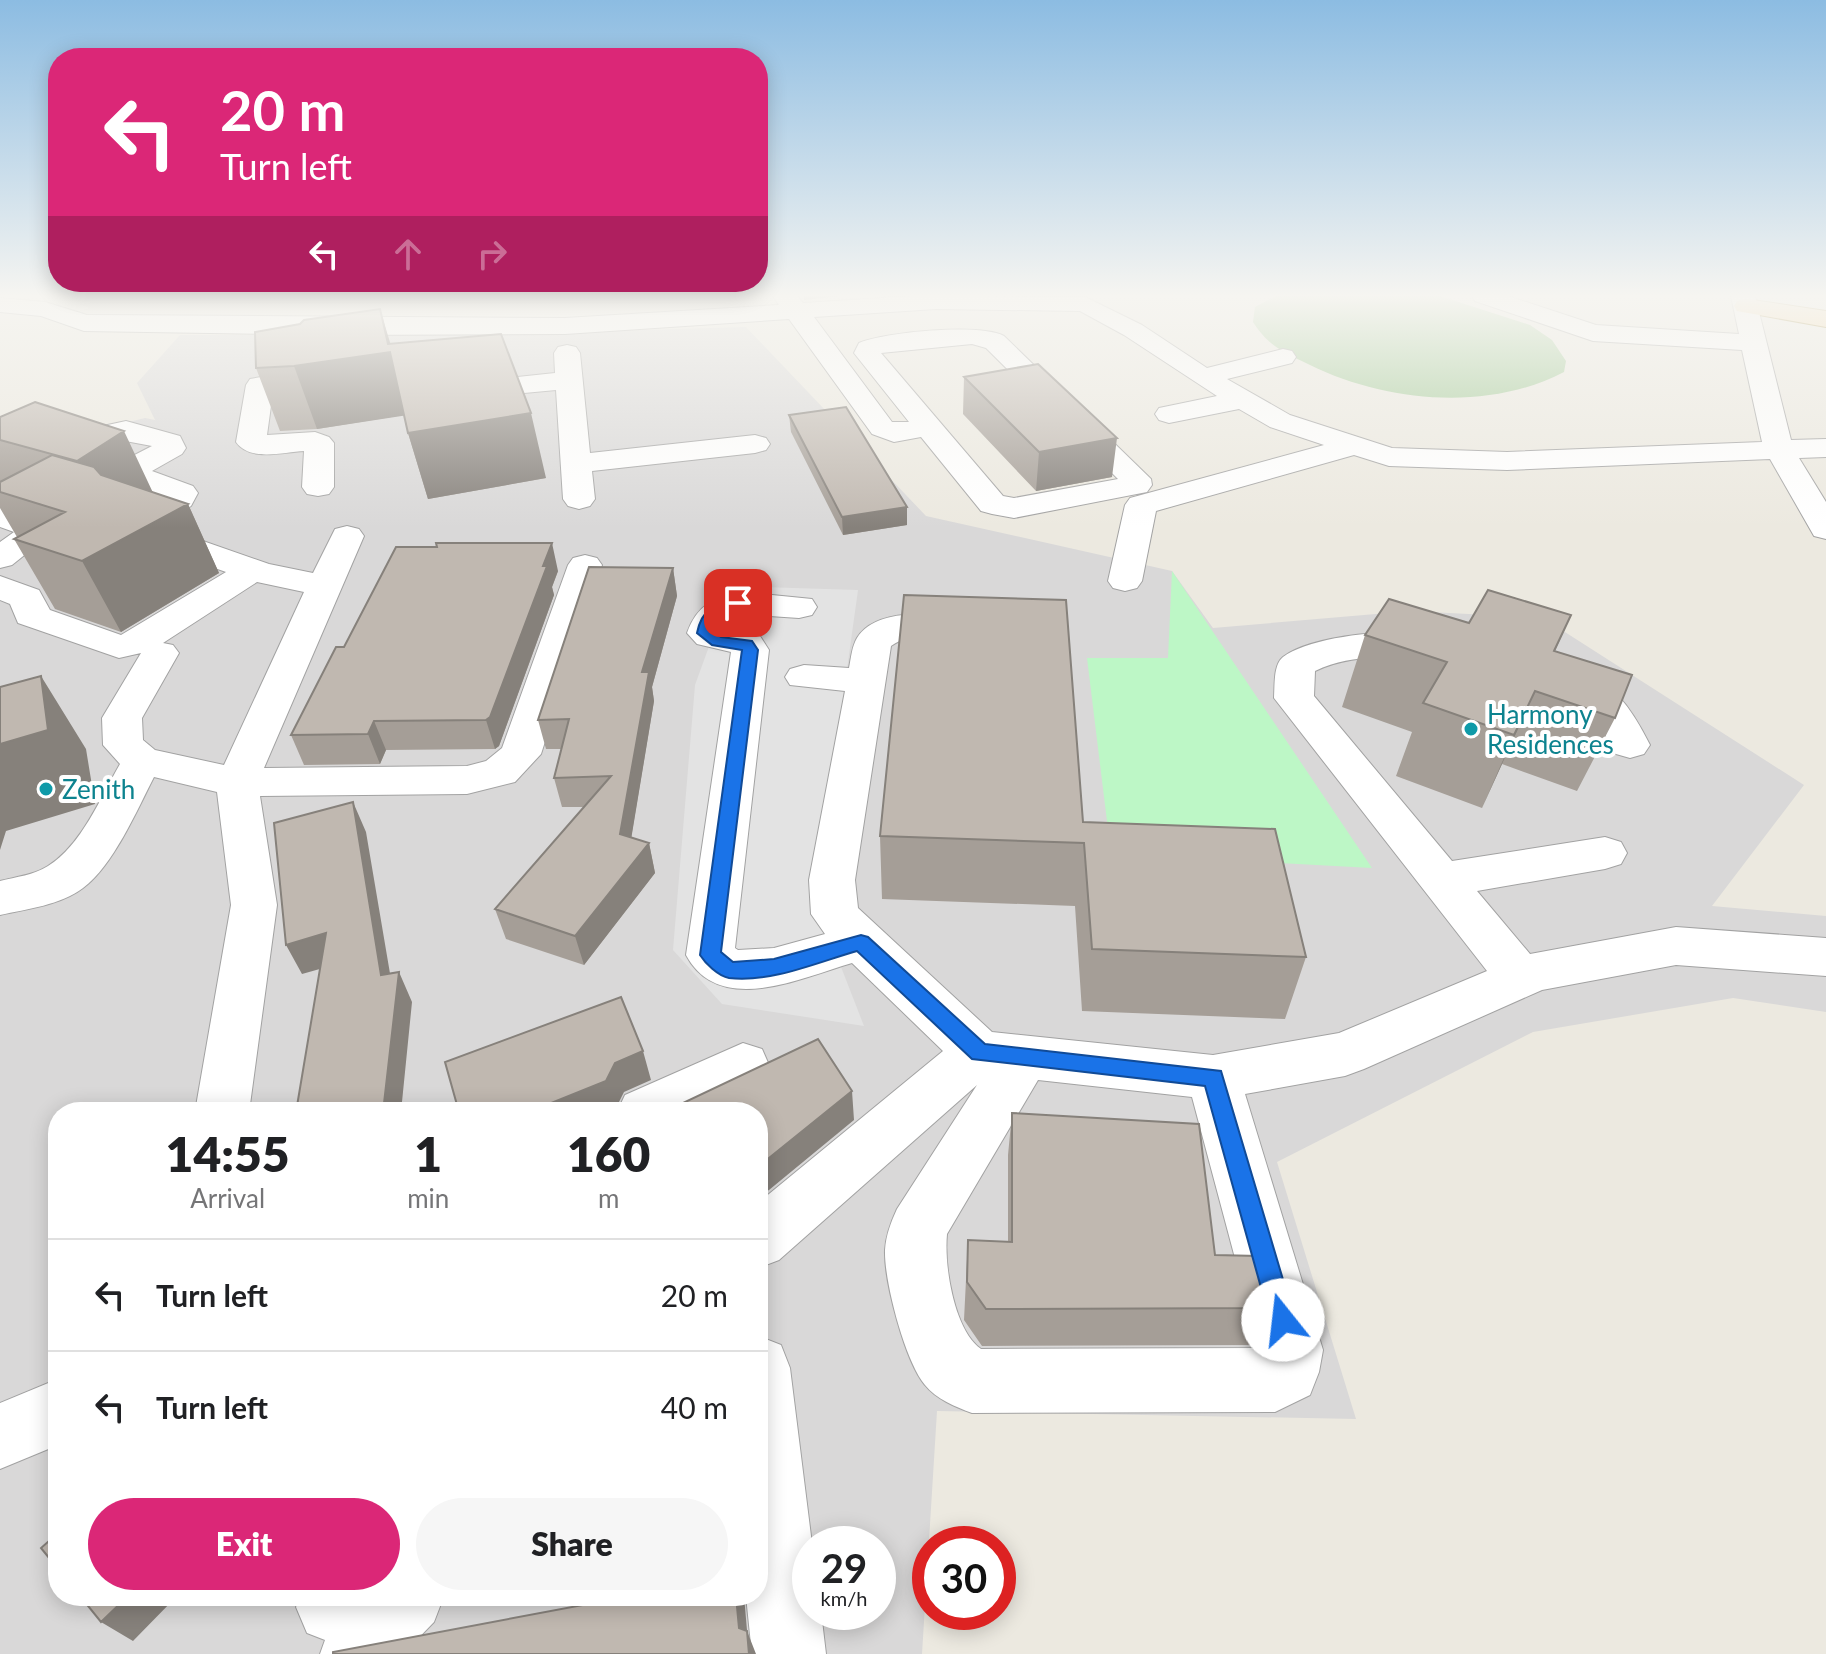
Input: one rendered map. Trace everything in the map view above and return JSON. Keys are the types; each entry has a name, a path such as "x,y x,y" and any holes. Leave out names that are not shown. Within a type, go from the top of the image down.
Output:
{"street":[{"path":"312,373 311,376 260,385 251,442 255,445 319,443 318,487"},
{"path":"568,373 579,499"},
{"path":"841,373 882,428 894,433 928,427"},
{"path":"884,373 992,504 1000,508 1136,485 1135,479 1024,373"},
{"path":"1197,373 1280,421 1389,457 1507,461 1826,448"},
{"path":"1203,377 1218,373"},
{"path":"1761,373 1778,448 1826,529"},
{"path":"440,393 569,380"},
{"path":"1169,414 1243,400"},
{"path":"0,486 113,432 126,430 170,442 171,448 130,473 182,493 180,499 146,520 142,527 148,533 253,570 325,586"},
{"path":"576,464 755,444"},
{"path":"1125,581 1141,505 1355,446"},
{"path":"0,515 32,528 35,533 0,558"},
{"path":"224,1102 254,905 237,782 347,536"},
{"path":"160,653 122,718 123,745 142,761 237,782 467,780 500,772 520,754 585,565"},
{"path":"0,587 26,598 31,615 119,647 148,638 253,570"},
{"path":"799,607 738,603 715,610 707,619 705,633 717,641 747,644 750,650 710,955 729,970 774,967 861,942"},
{"path":"951,627 921,623 892,626 873,641 832,880 835,914 861,942 1002,1054 1213,1077 1345,1054 1534,972 1676,946 1826,957"},
{"path":"1459,644 1373,641 1321,652 1296,665 1294,698 1521,978"},
{"path":"1535,659 1594,691 1612,707 1630,745"},
{"path":"804,677 866,681"},
{"path":"0,898 35,891 69,876 83,860 142,761"},
{"path":"1440,880 1605,853"},
{"path":"1002,1054 918,1228 915,1253 932,1338 948,1364 972,1381 1275,1380 1287,1372 1291,1350 1213,1077"},
{"path":"768,1232 1002,1054"},
{"path":"665,1102 743,1065"},
{"path":"0,1436 48,1416"},
{"path":"768,1460 789,1654"},
{"path":"343,1619 383,1620 398,1606"}],"shaded area":[{"path":"146,373 790,373 926,516 1172,571 1213,628 1411,611 1543,618 1804,785 1712,906 1826,916 1826,1012 1733,998 1533,1032 1277,1162 1356,1419 937,1411 930,1526 912,1526 912,1630 923,1630 922,1654 0,1654 0,454 145,418 155,420 137,383"},
{"path":"731,586 858,590 815,900 864,1026 722,1004 673,950 695,685"}],"green space":[{"path":"1328,373 1561,373 1534,385 1470,397 1403,394"},
{"path":"1172,571 1372,868 1111,854 1087,658 1168,658"}],"building":[{"path":"395,373 516,373 531,413 408,433"},
{"path":"986,373 1048,373 1117,438 1039,452 964,377"},
{"path":"35,402 124,431 77,461 0,440 0,417"},
{"path":"846,407 907,507 842,517 789,415"},
{"path":"52,455 94,467 101,475 188,504 82,561 14,539 65,512 0,492 0,482"},
{"path":"436,543 552,543 543,566 547,566 490,717 486,720 374,721 368,734 291,735 336,647 344,647 396,547 437,547"},
{"path":"589,567 673,568 642,672 649,672 620,834 649,843 575,936 495,909 611,776 554,778 569,719 538,720"},
{"path":"1488,590 1571,615 1554,651 1632,675 1615,718 1535,691 1514,735 1423,703 1447,662 1365,635 1389,599 1469,623"},
{"path":"904,595 1066,600 1083,822 1275,829 1306,957 1092,949 1084,843 880,836"},
{"path":"41,676 48,730 0,744 0,687"},
{"path":"353,802 381,975 399,972 384,1102 298,1102 326,933 286,945 274,823"},
{"path":"621,997 643,1051 615,1063 606,1081 554,1102 456,1102 445,1062"},
{"path":"818,1039 852,1091 768,1159 768,1102 685,1102"},
{"path":"1012,1113 1199,1124 1215,1255 1258,1256 1266,1308 986,1309 967,1282 968,1240 1012,1242"},
{"path":"48,1542 48,1557 41,1548"},
{"path":"88,1606 118,1606 101,1622"},
{"path":"578,1606 737,1606 739,1628 747,1631 749,1654 333,1654"}],"place":[{"name":"Harmony Residences","path":"1471,729"},
{"name":"Zenith","path":"46,789"}],"route":[{"path":"738,603 715,610 707,619 705,633 717,641 747,644 750,650 710,955 729,970 774,967 861,942 979,1052 1213,1077 1283,1320"}]}
